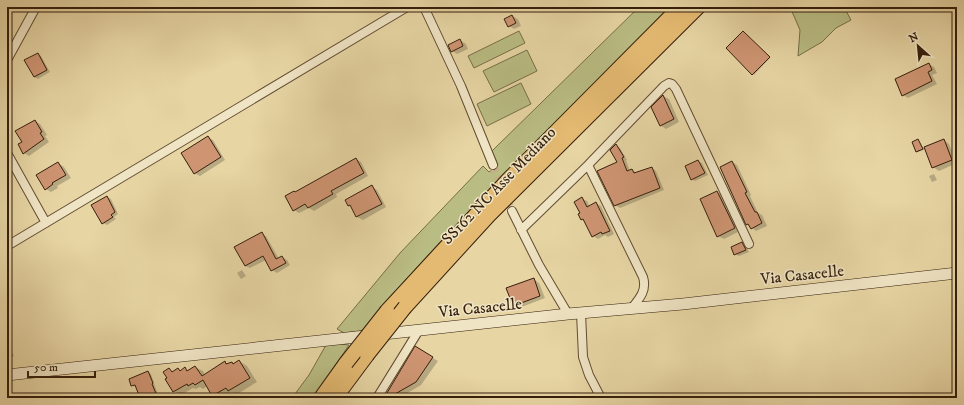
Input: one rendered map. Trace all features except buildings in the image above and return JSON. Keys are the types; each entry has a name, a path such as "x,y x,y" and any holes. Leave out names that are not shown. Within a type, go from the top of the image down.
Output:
{"highway":[{"name":"SS162 NC Asse Mediano","path":"321,398 346,363 387,311 508,180 680,7"},
{"name":"SS162 NC Asse Mediano","path":"335,398 405,307 489,215 698,7"}],"street":[{"path":"7,60 36,7"},
{"path":"7,246 407,7"},
{"path":"424,7 461,86 493,165"},
{"path":"521,230 588,165 664,86 669,83 676,89 748,244"},
{"path":"7,153 46,223"},
{"path":"588,165 645,283 645,290 632,308"},
{"path":"512,211 539,265 568,314"},
{"name":"Via Casacelle","path":"7,375 957,273"},
{"path":"581,313 583,357 589,374 601,398"},
{"path":"377,398 419,330"}],"green space":[{"path":"639,7 672,7 474,206 398,288 362,331 344,333 337,329 400,253 483,166 489,172 498,165 492,151"},
{"path":"790,7 844,7 851,20 836,28 822,42 798,56 800,30"},
{"path":"519,31 525,43 474,68 468,56"},
{"path":"527,50 537,71 494,92 483,71"},
{"path":"521,83 531,104 487,126 477,104"},
{"path":"333,343 349,345 313,398 292,398 309,375 326,345"}],"tunnel":[{"path":"493,165 512,211"}]}
